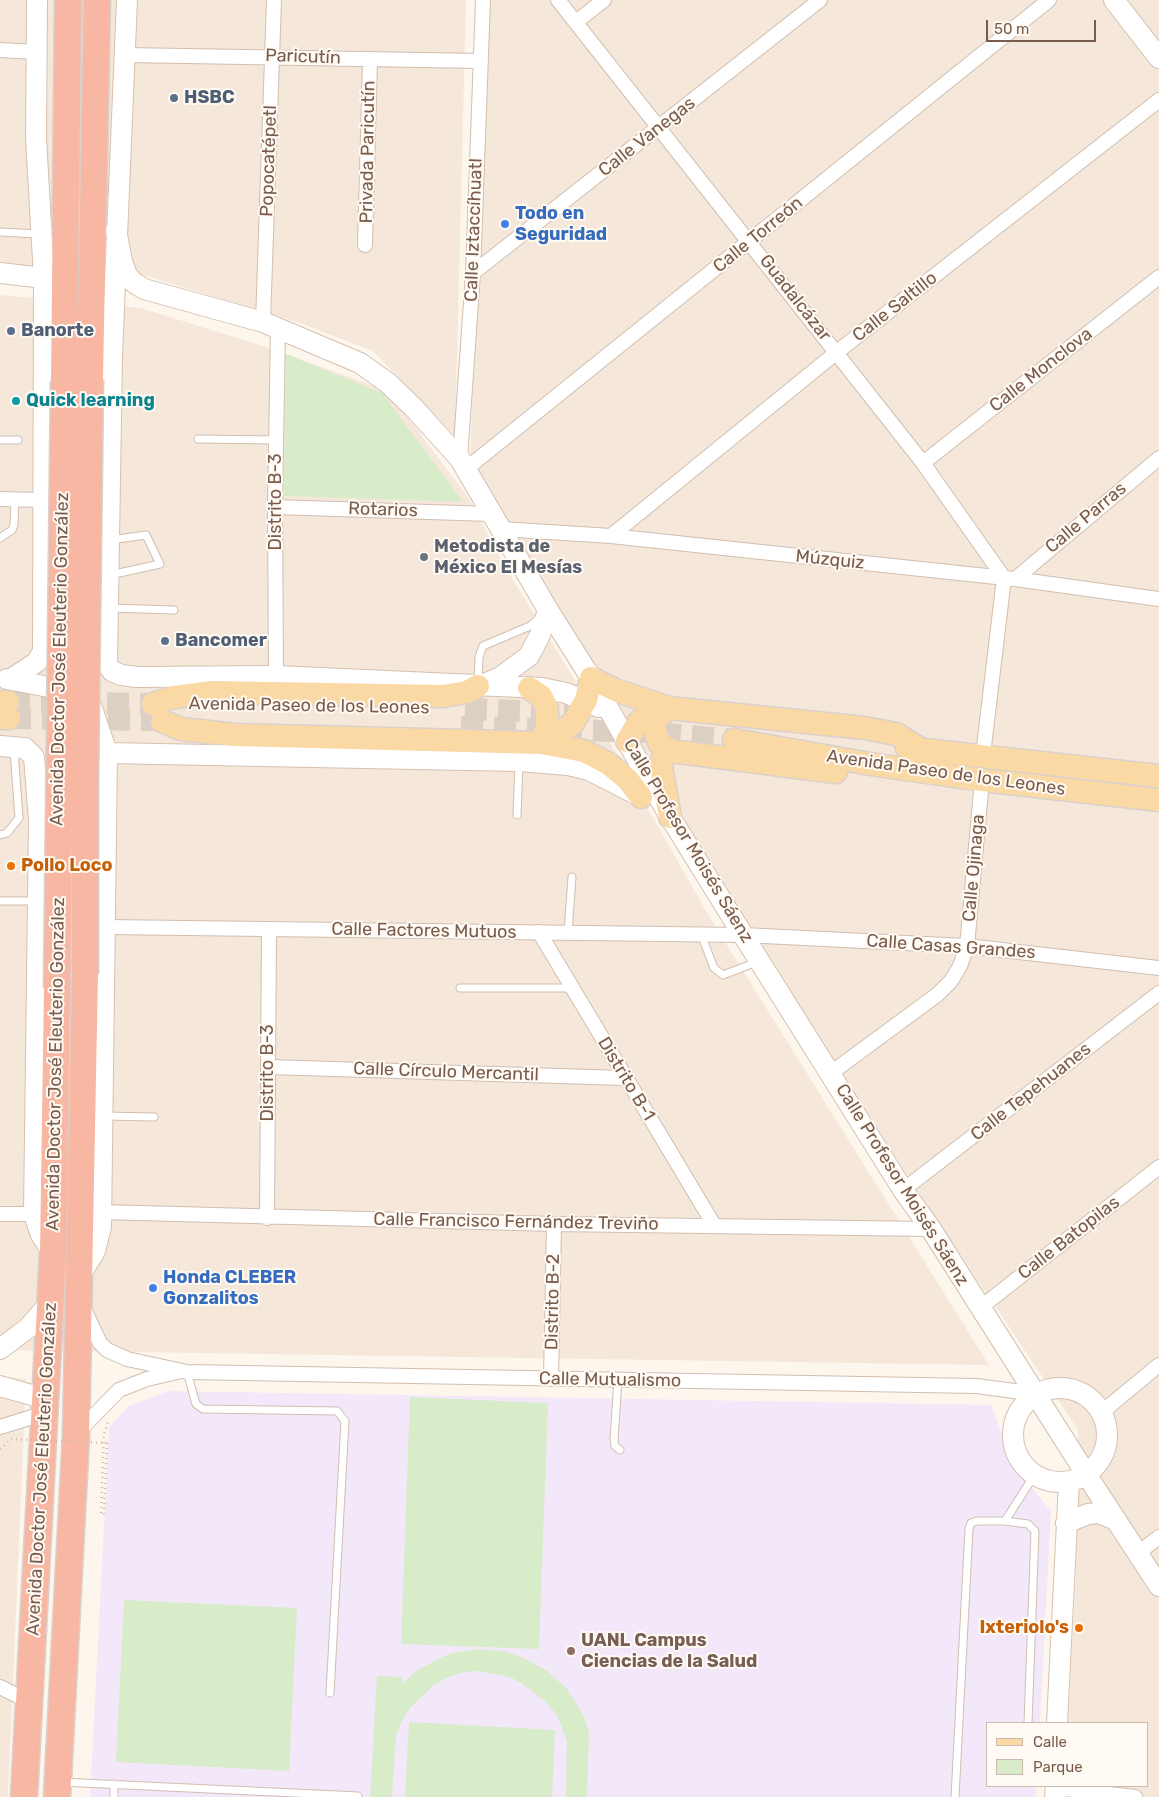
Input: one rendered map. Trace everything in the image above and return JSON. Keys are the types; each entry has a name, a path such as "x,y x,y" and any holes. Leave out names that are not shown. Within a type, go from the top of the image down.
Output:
{"highway":[{"path":"58,0 68,31"},
{"name":"Avenida Doctor José Eleuterio González","path":"24,1797 53,1252 68,0"},
{"name":"Avenida Doctor José Eleuterio González","path":"58,1790 76,1434 81,1274 86,974 85,781 90,379 97,1"}],"main road":[{"path":"541,743 560,734 573,723 586,700 591,678 624,694 669,708 866,728 896,734 922,750"},
{"path":"478,686 467,692 443,696 212,692 174,697 156,715 182,729 236,736 541,743 584,751 609,764 628,780 641,797"},
{"path":"529,688 541,696 547,708 547,727 541,743"},
{"path":"627,741 637,724 648,714 669,708"},
{"path":"669,708 658,717 654,726 659,743 671,751 822,771 850,772 870,764"},
{"name":"Avenida Paseo de los Leones","path":"156,715 463,718"},
{"name":"Avenida Paseo de los Leones","path":"1159,776 983,756 735,734 870,764 982,780 1159,800"},
{"path":"670,817 661,767 663,757 671,751"}],"street":[{"path":"6,679 37,662 42,651 44,278 36,138 37,0"},
{"path":"126,0 126,55 116,230 108,575 107,664 112,672 137,677 276,676 529,688 566,693 586,700 610,712"},
{"name":"Popocatépetl","path":"271,325 274,0"},
{"name":"Calle Iztaccíhuatl","path":"463,464 473,273 483,0"},
{"name":"Guadalcázar","path":"558,0 837,352 923,463 1009,579"},
{"path":"576,22 604,0"},
{"name":"Calle Vanegas","path":"473,273 660,128 820,0"},
{"name":"Calle Torreón","path":"463,464 749,241 1049,0"},
{"path":"1114,0 1159,58"},
{"path":"0,50 36,52"},
{"name":"Paricutín","path":"126,55 481,61"},
{"name":"Privada Paricutín","path":"365,245 370,60"},
{"name":"Calle Saltillo","path":"611,536 837,352 1159,100"},
{"name":"Calle Profesor Moisés Sáenz","path":"116,230 122,261 127,275 133,282 144,289 271,325 360,363 388,383 414,408 463,464 548,610 591,678 670,817 903,1190 931,1229 1037,1394 1077,1478 1116,1520 1159,1586"},
{"path":"0,273 44,278"},
{"name":"Calle Monclova","path":"923,463 1159,277"},
{"name":"Distrito B-3","path":"271,325 276,440 276,676"},
{"name":"Calle Parras","path":"1009,579 1159,458"},
{"path":"0,499 44,500"},
{"name":"Rotarios","path":"275,507 496,522"},
{"name":"Múzquiz","path":"496,522 1009,579 1159,599"},
{"path":"43,524 52,541 67,548 85,549 101,540 110,532"},
{"path":"983,756 1009,579"},
{"path":"43,618 52,607 79,598 94,601 108,608"},
{"path":"478,686 500,678 529,656 540,635 548,610"},
{"path":"6,679 74,695 92,708 107,753 101,1227 95,1251 81,1274"},
{"path":"510,760 541,743"},
{"path":"7,747 30,751 34,757 39,820 34,1214 41,1235 53,1252"},
{"path":"107,753 510,760 568,765 589,770 641,797 670,817"},
{"name":"Calle Ojinaga","path":"831,1072 938,994 951,981 960,966 968,946 982,780"},
{"name":"Calle Factores Mutuos","path":"106,927 743,935"},
{"name":"Distrito B-3","path":"267,1218 269,929"},
{"name":"Distrito B-1","path":"539,932 624,1078 714,1225"},
{"name":"Calle Casas Grandes","path":"743,935 968,946 1156,970"},
{"name":"Calle Tepehuanes","path":"903,1190 1159,993"},
{"name":"Calle Círculo Mercantil","path":"269,1067 624,1078"},
{"name":"Calle Batopilas","path":"980,1308 1159,1167"},
{"name":"Calle Francisco Fernández Treviño","path":"101,1212 267,1218 554,1224 931,1229"},
{"path":"0,1214 34,1214"},
{"name":"Distrito B-2","path":"551,1379 554,1224"},
{"name":"Calle Mutualismo","path":"80,1300 100,1344 107,1350 127,1359 185,1371 976,1386 1037,1394"},
{"path":"0,1349 28,1328 51,1302"},
{"path":"1102,1412 1159,1365"},
{"name":"Calle Mutualismo","path":"76,1434 119,1390 147,1379 185,1371"},
{"path":"0,1386 45,1406"},
{"path":"1061,1388 1073,1389 1090,1398 1102,1412 1107,1426 1106,1446 1096,1465 1077,1478 1048,1480 1035,1474 1025,1466 1014,1442 1014,1429 1017,1416 1024,1404 1037,1394 1061,1388"},
{"path":"0,1427 45,1406"},
{"path":"1057,1722 1066,1523 1077,1478"},
{"path":"1066,1523 1088,1514 1099,1513 1116,1520"},
{"path":"1138,1553 1159,1537"},
{"path":"0,1687 30,1702"},
{"path":"1056,1790 1131,1793"}],"lane":[{"path":"0,232 42,234"},
{"path":"198,439 276,440"},
{"path":"0,440 18,440"},
{"path":"0,538 12,530 14,525 15,500"},
{"path":"108,575 160,564 146,535 110,532"},
{"path":"108,608 174,610"},
{"path":"478,686 479,657 483,646 530,626 548,610"},
{"path":"0,835 7,833 19,818 7,747"},
{"path":"510,760 516,814"},
{"path":"19,818 39,820"},
{"path":"568,933 572,876"},
{"path":"0,902 38,900"},
{"path":"701,934 714,968 723,975 760,961"},
{"path":"460,988 572,988"},
{"path":"103,1116 154,1117"},
{"path":"185,1371 196,1404 203,1409 337,1411 345,1421 330,1692"},
{"path":"618,1380 614,1439 615,1446 620,1450"},
{"path":"1006,1521 1035,1474"},
{"path":"955,1797 969,1529 971,1523 977,1521 1006,1521 1028,1524 1035,1531 1028,1722"},
{"path":"58,1790 114,1784 358,1796"},
{"path":"114,1784 114,1797"}],"path":[{"path":"0,1449 11,1439 107,1443 104,1514 100,1514 104,1434 110,1417"}],"shaded area":[{"path":"0,0 466,0 455,436 373,351 297,322 137,273 0,263"},
{"path":"485,0 1159,0 1159,1797 1064,1797 1065,1787 1149,1787 1149,1722 1068,1722 1076,1570 1078,1430 742,928 469,496"},
{"path":"0,295 141,308 263,346 388,391 470,500 505,567 573,677 710,918 989,1365 0,1350"},
{"path":"0,1376 26,1379 8,1797 0,1797"},
{"name":"UANL Campus Ciencias de la Salud","path":"168,1391 991,1405 1013,1464 1051,1511 1040,1722 986,1722 986,1787 1036,1787 1036,1797 90,1797 109,1427 129,1406"}],"green space":[{"path":"286,354 382,393 463,502 284,496"},
{"path":"410,1397 548,1403 539,1649 401,1644"},
{"path":"124,1600 297,1608 289,1771 116,1762"},
{"path":"477,1649 503,1651 519,1656 546,1670 567,1689 584,1716 589,1733 587,1797 566,1797 567,1741 557,1715 545,1701 510,1677 479,1671 464,1672 448,1677 434,1685 411,1707 402,1721 396,1736 392,1797 370,1797 377,1676 402,1677 402,1683 418,1670 440,1658 452,1653"},
{"path":"409,1722 555,1730 552,1797 405,1797"}],"tunnel":[{"path":"8,702 153,704"},
{"path":"465,709 595,714"},
{"path":"9,718 154,720"},
{"path":"461,727 646,732 734,740"}],"place":[{"name":"HSBC","path":"174,98"},
{"name":"Todo en Seguridad","path":"505,224"},
{"name":"Banorte","path":"11,331"},
{"name":"Quick learning","path":"16,401"},
{"name":"Metodista de México El Mesías","path":"424,557"},
{"name":"Bancomer","path":"165,641"},
{"name":"Pollo Loco","path":"11,866"},
{"name":"Honda CLEBER Gonzalitos","path":"153,1288"},
{"name":"Ixteriolo's","path":"1079,1628"},
{"name":"UANL Campus Ciencias de la Salud","path":"571,1651"}]}
